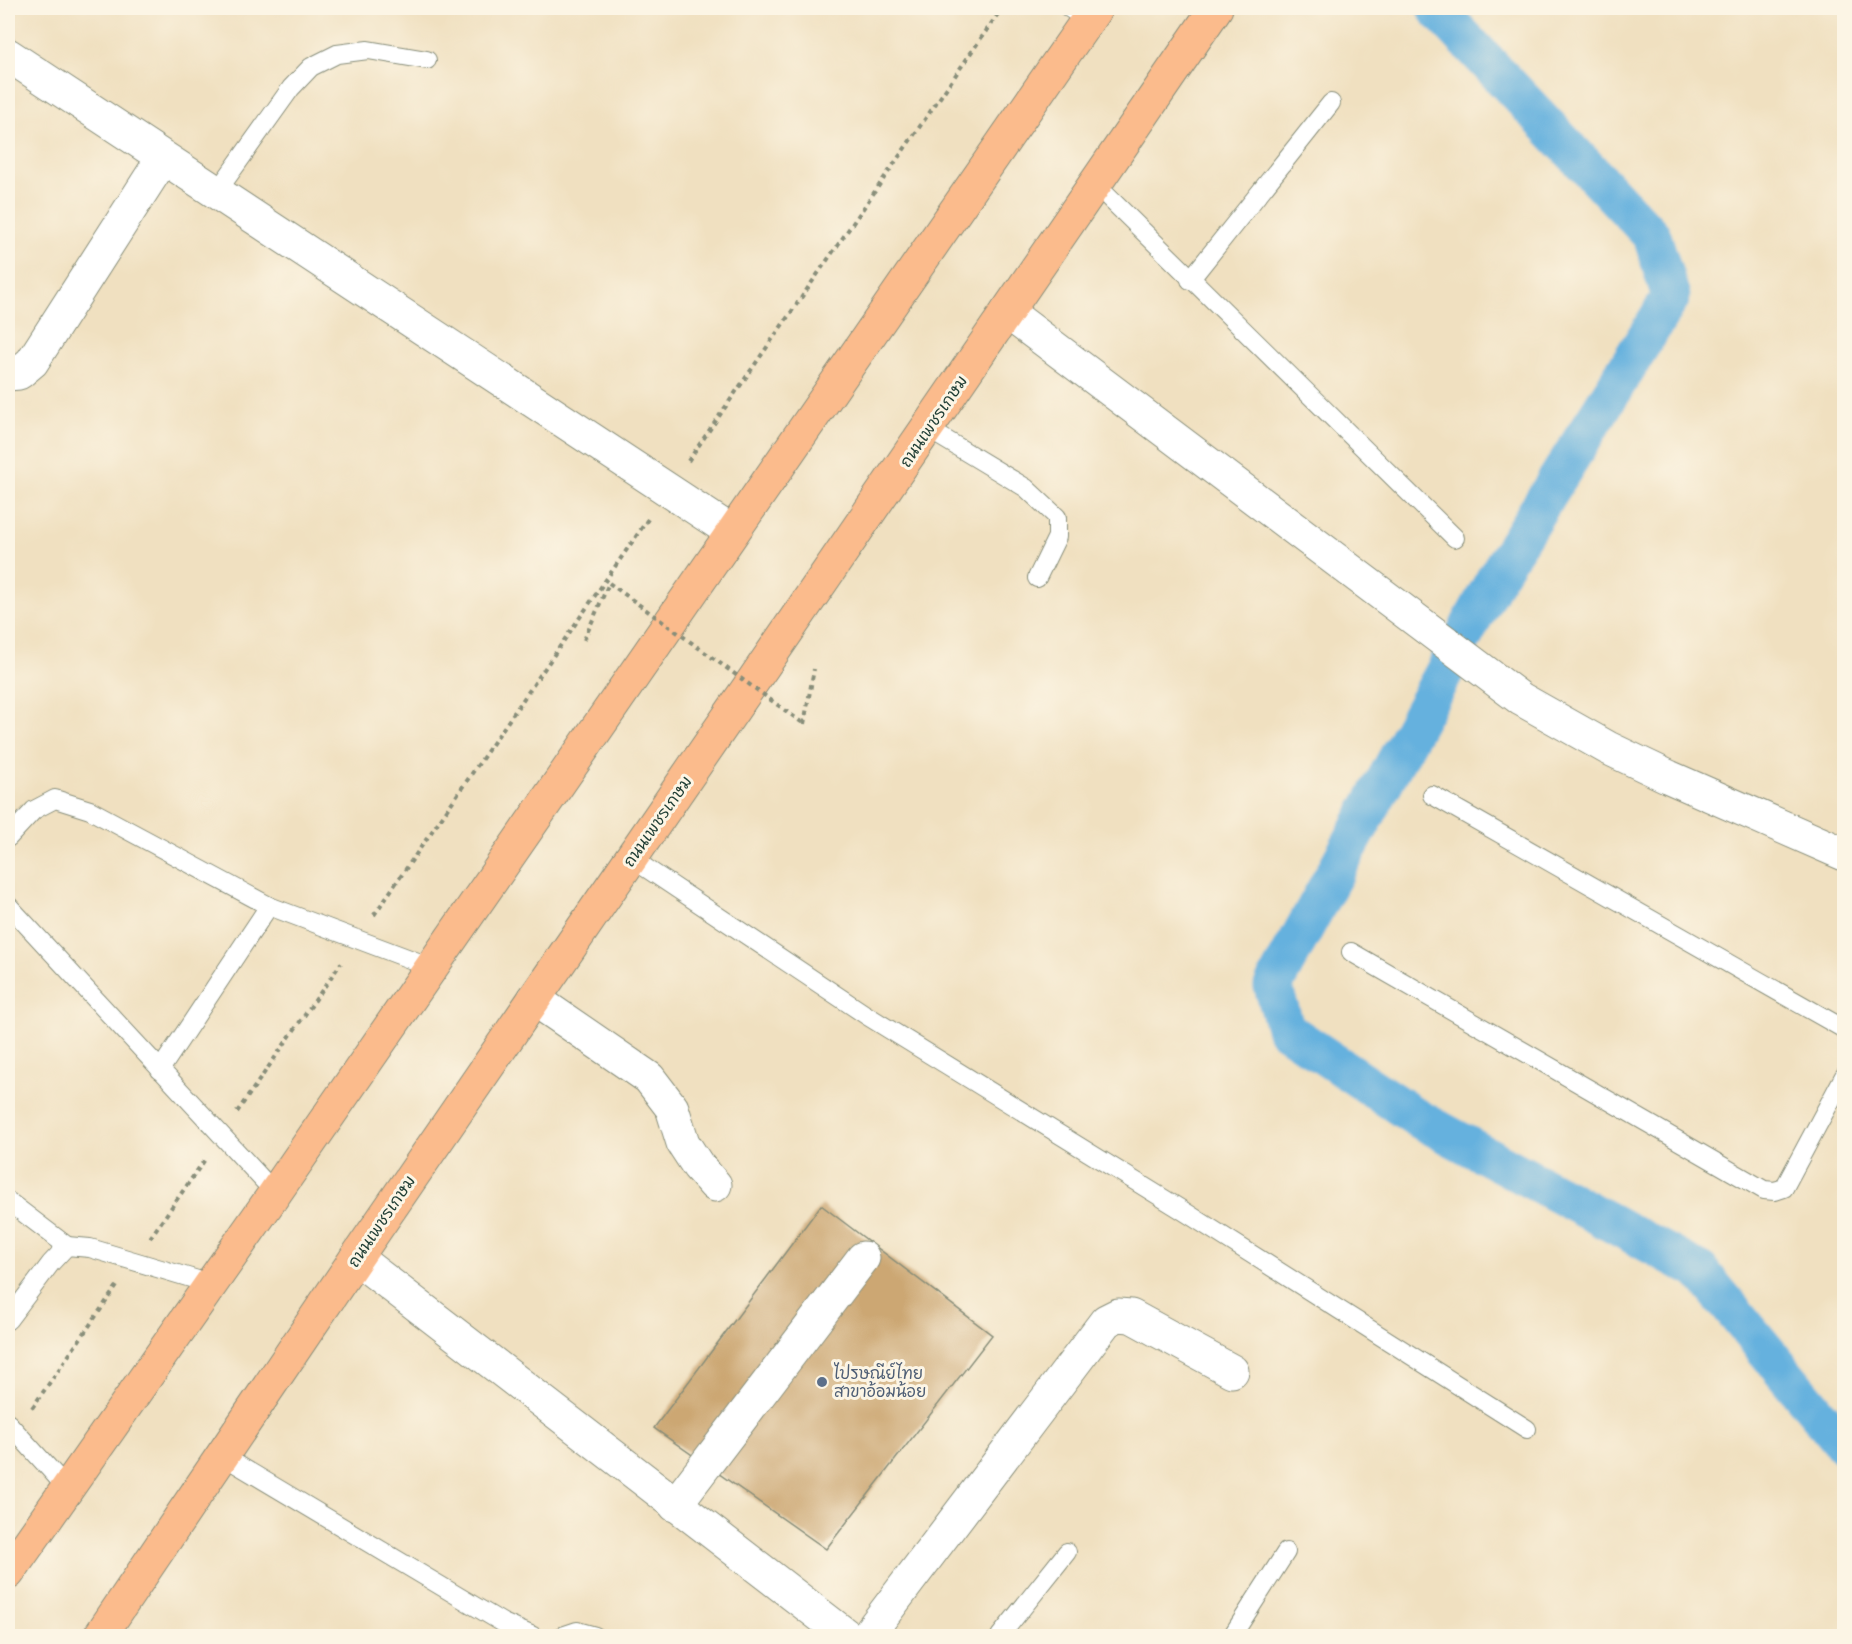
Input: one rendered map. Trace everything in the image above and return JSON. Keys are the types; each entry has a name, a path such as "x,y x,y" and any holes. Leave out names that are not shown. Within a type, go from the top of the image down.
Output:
{"main road":[{"name":"ถนนเพชรเกษม","path":"100,1636 356,1258 1216,8"},
{"path":"8,1573 66,1487 275,1193 732,532 1084,12"}],"street":[{"path":"8,55 732,532"},
{"path":"8,374 19,373 32,362 163,158"},
{"path":"1007,312 1521,699 1608,748 1845,854"},
{"path":"534,999 649,1078 672,1108 688,1151 715,1185"},
{"path":"356,1258 847,1636"},
{"path":"675,1505 863,1258"},
{"path":"867,1636 1106,1321 1118,1315 1131,1316 1232,1371"}],"lane":[{"path":"216,193 291,88 311,67 337,54 368,50 427,60"},
{"path":"1190,280 1331,103"},
{"path":"1094,183 1190,280 1455,538"},
{"path":"928,429 1026,488 1057,517 1059,527 1057,537 1036,578"},
{"path":"1432,795 1845,1029"},
{"path":"8,838 34,810 55,799 90,810 268,906 431,967"},
{"path":"631,858 866,1015 1172,1204 1527,1429"},
{"path":"8,904 275,1193"},
{"path":"160,1070 268,906"},
{"path":"1351,952 1764,1190 1775,1191 1784,1188 1845,1076"},
{"path":"8,1201 67,1246 90,1248 211,1284"},
{"path":"8,1320 51,1263 67,1246"},
{"path":"11,1428 66,1487"},
{"path":"223,1456 503,1623 533,1636"},
{"path":"1000,1636 1067,1552"},
{"path":"1232,1636 1286,1552"},
{"path":"562,1636 577,1631 595,1636"}],"path":[{"path":"11,1428 134,1262 1002,8"},
{"path":"584,640 609,583 804,724 814,669"}],"building":[{"name":"ไปรษณีย์ไทย สาขาอ้อมน้อย","path":"821,1205 992,1335 826,1549 654,1428"}],"waterway":[{"path":"1436,8 1652,236 1671,297 1496,577 1273,986 1286,1030 1417,1118 1700,1271 1844,1445"}],"place":[{"name":"ไปรษณีย์ไทย สาขาอ้อมน้อย","path":"822,1382"}]}
